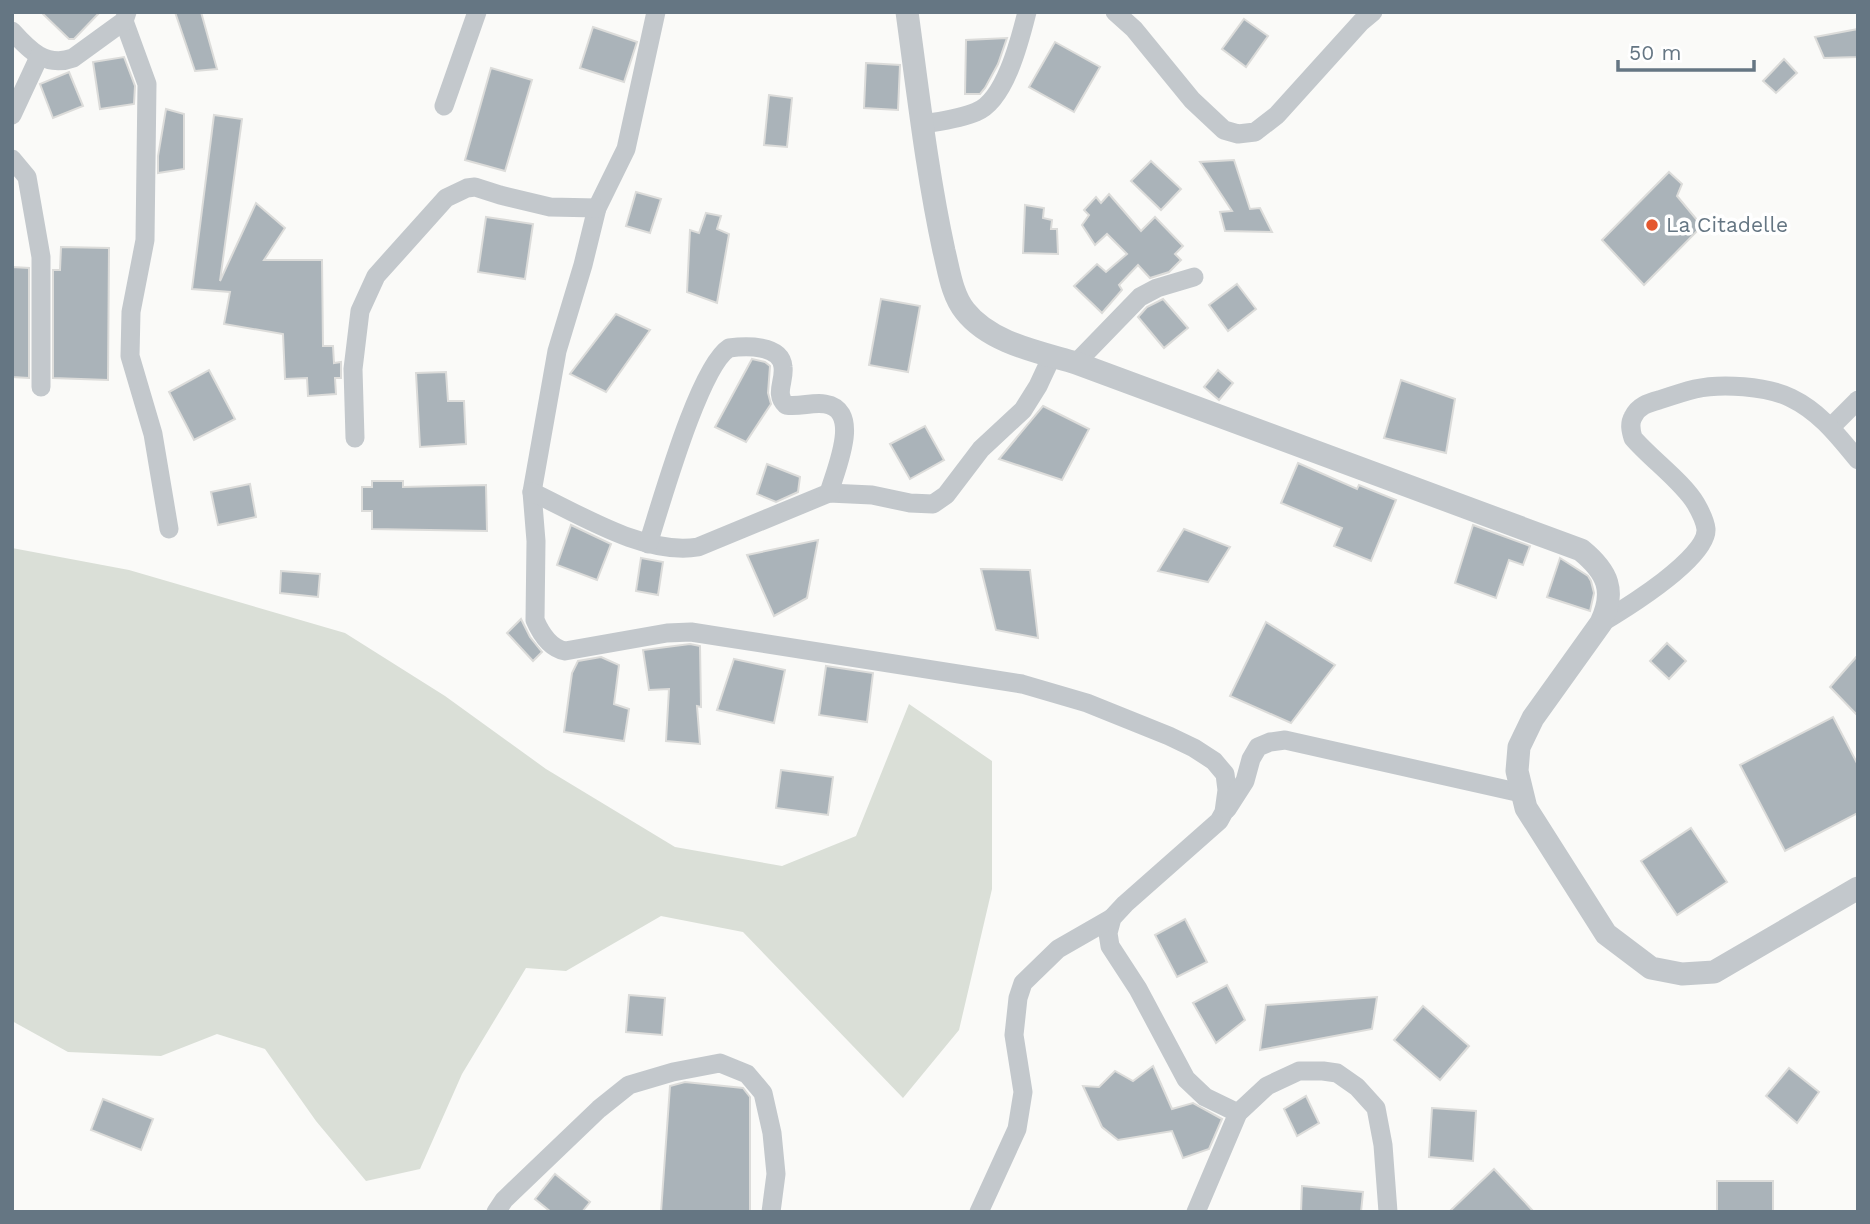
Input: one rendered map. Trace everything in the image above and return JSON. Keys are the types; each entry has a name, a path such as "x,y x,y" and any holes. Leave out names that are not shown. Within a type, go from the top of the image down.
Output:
{"street":[{"path":"444,106 477,12"},
{"path":"656,12 626,149 597,208 557,351 532,492 537,541 535,620 550,644 559,650 576,650 667,632 691,632 1022,684 1087,703 1194,748 1214,761 1225,774 1227,790 1224,812"},
{"path":"907,12 937,217 951,282 957,299 971,317 994,334 1581,550 1594,561 1606,580 1611,597 1601,623 1533,718 1519,747 1517,771 1521,793 1533,819 1606,934 1651,968 1682,974 1714,972 1858,888"},
{"path":"923,124 979,111 989,103 1005,78 1021,37 1027,12"},
{"path":"1115,12 1134,29 1192,100 1224,130 1238,134 1255,132 1277,115 1373,12"},
{"path":"12,31 38,57 64,61 73,58 126,17 147,84 145,240 131,312 130,356 153,434 169,529"},
{"path":"12,115 38,57"},
{"path":"12,159 27,177 41,257 41,387"},
{"path":"355,438 353,369 360,311 376,276 446,198 460,190 475,187 550,207 597,208"},
{"path":"1076,363 1140,297 1157,288 1194,277"},
{"path":"648,544 694,408 714,363 729,348 754,347 772,352 781,360 783,369 780,394 786,405 826,404 842,415 846,430 829,493"},
{"path":"532,492 637,541 671,549 698,547 829,493 872,495 911,503 933,504 946,495 981,449 1023,410 1052,356"},
{"path":"1601,623 1644,595 1694,556 1702,545 1706,530 1695,501 1633,438 1630,426 1640,407 1648,402 1698,388 1760,389 1797,401 1831,427 1858,460"},
{"path":"1831,427 1858,400"},
{"path":"979,1212 1017,1129 1023,1092 1014,1035 1018,998 1024,983 1058,949 1112,918 1207,834 1245,781 1251,759 1258,747 1285,740 1521,793"},
{"path":"1112,918 1108,933 1110,946 1138,989 1186,1079 1205,1097 1238,1113"},
{"path":"496,1212 504,1200 599,1109 629,1085 673,1072 720,1063 747,1074 763,1093 772,1133 776,1174 771,1212"},
{"path":"1196,1212 1238,1113 1267,1086 1299,1071 1323,1070 1337,1073 1357,1087 1376,1108 1383,1145 1388,1212"}],"shaded area":[{"path":"12,548 129,570 345,633 445,696 546,769 675,847 782,866 856,836 909,704 992,761 992,889 959,1030 903,1098 743,932 661,916 566,971 526,968 462,1074 420,1169 366,1181 316,1121 265,1049 217,1034 161,1056 68,1052 12,1021"}],"building":[{"path":"41,12 100,12 74,39 69,39"},
{"path":"175,12 201,12 217,69 195,71"},
{"path":"1244,19 1268,36 1246,67 1222,49"},
{"path":"593,27 637,42 624,82 580,68"},
{"path":"1858,29 1858,57 1824,58 1815,37"},
{"path":"1007,38 998,64 985,88 980,94 965,94 966,40"},
{"path":"1055,42 1100,67 1074,112 1029,87"},
{"path":"124,57 135,86 134,104 100,109 93,62"},
{"path":"1784,59 1797,73 1776,93 1763,81"},
{"path":"866,63 900,65 898,110 864,108"},
{"path":"491,68 532,80 505,171 465,160"},
{"path":"69,72 83,106 53,118 40,84"},
{"path":"769,95 792,98 787,147 764,145"},
{"path":"166,109 184,114 184,169 158,173 158,156"},
{"path":"214,115 242,119 220,281 256,203 285,228 264,260 322,260 323,346 333,346 334,363 341,362 341,378 335,378 336,394 308,396 307,378 285,379 283,334 224,324 230,292 192,289"},
{"path":"1234,160 1250,209 1260,208 1272,232 1225,231 1220,212 1232,211 1200,162"},
{"path":"1151,161 1181,189 1161,210 1131,181"},
{"path":"1669,172 1682,184 1677,196 1702,226 1644,285 1602,240"},
{"path":"636,192 661,199 650,233 626,226"},
{"path":"1109,194 1141,231 1155,217 1183,246 1175,254 1181,260 1169,272 1150,278 1138,265 1119,285 1122,290 1102,313 1074,286 1097,264 1106,272 1127,254 1107,234 1095,245 1082,225 1089,215 1084,210 1096,197 1101,203"},
{"path":"1025,205 1044,208 1043,218 1052,220 1051,229 1057,229 1058,254 1023,253"},
{"path":"706,213 721,216 717,229 729,234 717,303 687,292 690,230 699,233"},
{"path":"486,217 533,224 525,279 478,272"},
{"path":"61,247 109,248 108,380 53,378 53,270 60,270"},
{"path":"12,267 29,268 29,378 12,377"},
{"path":"1237,284 1256,309 1228,331 1209,305"},
{"path":"881,299 920,306 908,372 869,365"},
{"path":"1163,299 1188,328 1164,348 1138,317 1147,307"},
{"path":"616,314 650,330 606,392 570,374"},
{"path":"752,359 770,366 768,393 771,404 746,442 715,427"},
{"path":"209,370 235,419 194,440 169,392"},
{"path":"1218,370 1233,383 1219,400 1204,387"},
{"path":"446,372 448,401 464,401 466,444 420,447 416,373"},
{"path":"1401,380 1455,399 1446,453 1384,438"},
{"path":"1043,406 1089,429 1062,480 999,459"},
{"path":"925,426 944,460 910,479 890,444"},
{"path":"1298,463 1357,489 1359,485 1396,500 1371,561 1334,546 1342,528 1281,503"},
{"path":"767,464 800,477 798,492 776,502 757,494"},
{"path":"372,481 403,481 403,487 486,485 487,531 372,529 372,511 362,511 362,487 372,487"},
{"path":"250,484 256,517 218,525 211,492"},
{"path":"571,525 611,544 597,580 557,565"},
{"path":"1473,525 1530,546 1523,565 1509,560 1496,598 1455,583"},
{"path":"1184,529 1230,547 1208,582 1158,571"},
{"path":"818,540 807,598 774,616 747,555"},
{"path":"641,558 663,562 658,595 636,591"},
{"path":"1560,558 1588,576 1591,581 1594,593 1590,611 1547,597"},
{"path":"981,569 1030,570 1038,638 996,630"},
{"path":"281,571 320,574 318,597 280,593"},
{"path":"521,619 542,652 533,661 507,633"},
{"path":"1266,622 1335,665 1291,723 1230,696"},
{"path":"1667,643 1686,661 1669,679 1650,661"},
{"path":"690,644 700,646 701,707 697,706 700,744 666,741 669,689 649,690 643,650"},
{"path":"1858,655 1858,716 1830,687"},
{"path":"601,657 619,665 614,704 629,709 624,741 564,732 572,673 578,661"},
{"path":"734,659 785,670 774,723 717,710"},
{"path":"826,666 873,673 867,722 819,715"},
{"path":"1833,717 1858,765 1858,813 1785,851 1740,765"},
{"path":"781,770 833,777 828,815 776,808"},
{"path":"1691,828 1727,882 1677,915 1641,861"},
{"path":"1185,919 1207,962 1177,977 1155,935"},
{"path":"1227,985 1245,1020 1216,1043 1193,1003"},
{"path":"629,995 665,998 662,1035 626,1032"},
{"path":"1377,997 1372,1029 1260,1050 1266,1005"},
{"path":"1423,1006 1469,1046 1440,1080 1394,1040"},
{"path":"1153,1066 1172,1109 1193,1103 1222,1119 1209,1149 1183,1158 1172,1131 1118,1140 1102,1127 1083,1086 1099,1087 1115,1071 1133,1081"},
{"path":"1789,1068 1819,1092 1797,1123 1766,1096"},
{"path":"685,1082 743,1088 750,1097 750,1212 661,1212 670,1086"},
{"path":"1306,1096 1319,1123 1297,1136 1284,1109"},
{"path":"103,1099 153,1119 141,1150 91,1130"},
{"path":"1432,1108 1476,1111 1473,1161 1429,1157"},
{"path":"1494,1169 1534,1212 1449,1212"},
{"path":"555,1174 590,1202 582,1212 551,1212 535,1199"},
{"path":"1717,1181 1773,1181 1773,1212 1717,1212"},
{"path":"1302,1186 1363,1192 1361,1212 1301,1212"}],"place":[{"name":"La Citadelle","path":"1652,225"}]}
